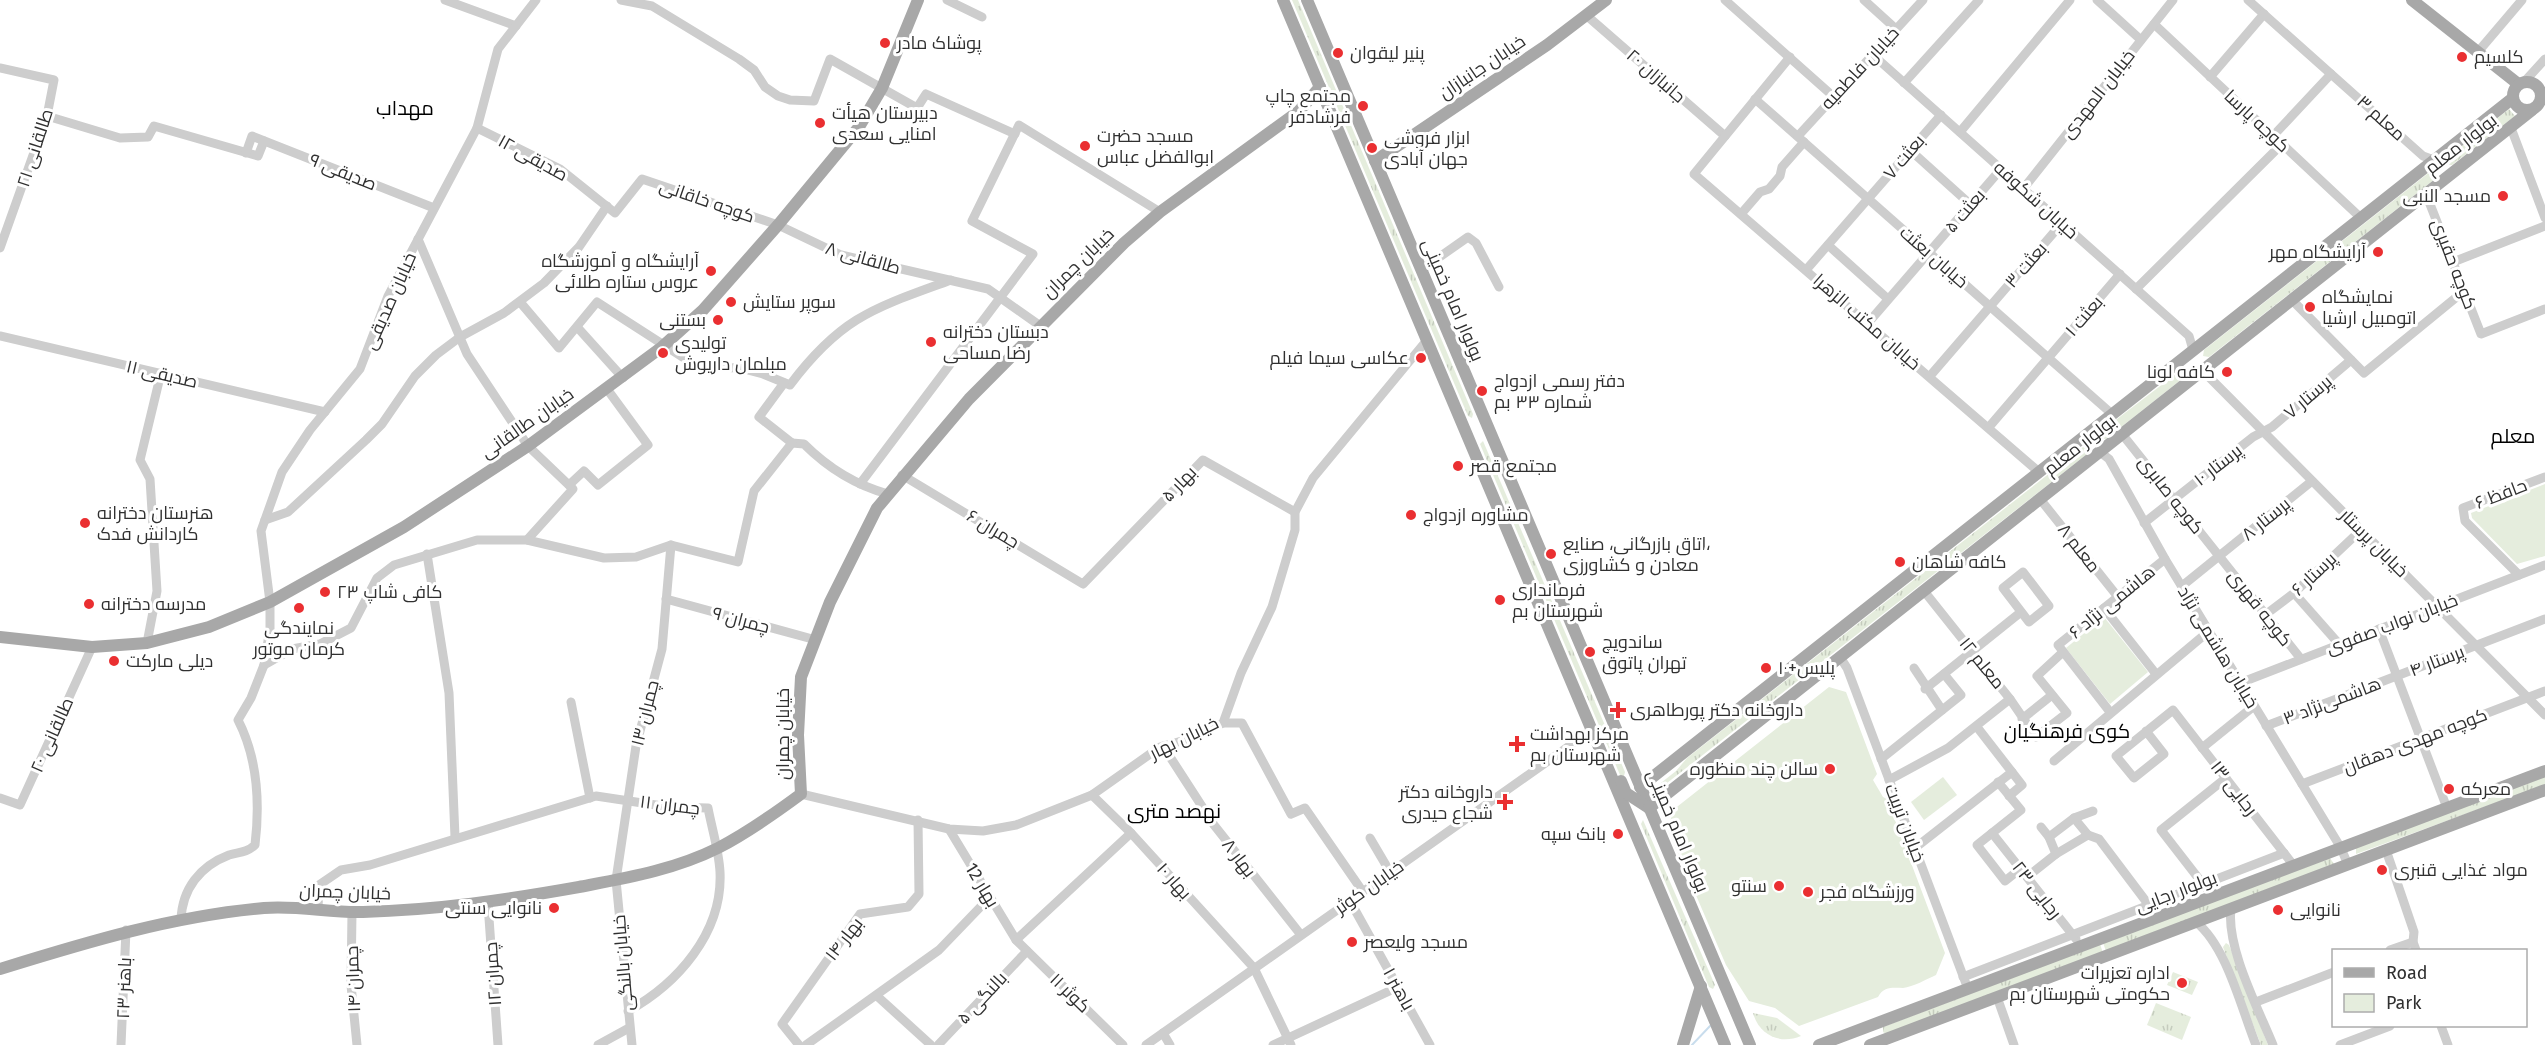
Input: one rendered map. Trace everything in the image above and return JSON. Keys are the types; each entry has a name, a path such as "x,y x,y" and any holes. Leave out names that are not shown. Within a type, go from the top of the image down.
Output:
{"main road":[{"name":"خیابان طالقانی","path":"0,637 92,646 147,643 209,627 270,602 404,527 528,446 662,347 703,310 778,225 859,127 882,88 918,0"},
{"path":"1283,0 1725,1045"},
{"name":"بولوار امام خمینی","path":"1307,0 1750,1045"},
{"name":"خیابان جانبازان","path":"1375,161 1547,45 1606,0"},
{"path":"2414,1 2477,53 2521,82 2538,90 2544,100 2532,110 2523,108 2513,98 2512,89 2521,82"},
{"name":"خیابان چمران","path":"0,969 126,930 181,920 265,908 318,908 352,912 420,910 488,904 616,880 668,868 716,849 760,824 801,794 798,735 801,677 830,602 877,508 902,475 1039,325 1124,243 1160,212 1299,111 1320,87"},
{"name":"بولوار معلم","path":"1640,787 2513,98"},
{"name":"بولوار معلم","path":"1649,808 2532,110"},
{"path":"2434,160 2448,177"},
{"path":"2193,350 2196,362 2203,370"},
{"path":"1467,434 1487,425"},
{"path":"2086,434 2100,452"},
{"path":"1566,669 1576,680 1626,793 1649,808"},
{"name":"بولوار رجایی","path":"1819,1045 2294,866 2339,845 2545,771"},
{"path":"1626,793 1634,774"},
{"path":"1631,823 1640,787"},
{"name":"بولوار رجایی","path":"1870,1045 2545,790"},
{"path":"1683,1045 1701,986"},
{"path":"1707,1002 1727,994"},
{"path":"1883,1021 1878,1026 1878,1032 1883,1037 1889,1038"}],"street":[{"path":"445,0 516,26"},
{"name":"خیابان صدیقی","path":"181,920 187,890 198,874 213,862 244,853 255,845 259,815 256,772 238,720 251,698 264,665 270,629 270,602 261,531 282,472 325,412 360,369 388,296 477,128 498,49 536,0"},
{"path":"621,0 652,6 747,64 765,87 790,100 814,101 830,59 917,108 926,94 1017,130 1160,212"},
{"path":"947,0 982,17"},
{"path":"1725,0 1834,97"},
{"path":"1864,0 1896,29"},
{"name":"خیابان فاطمیه","path":"1741,214 1760,192 1769,189 1775,183 1782,167 1801,139 1834,97 1923,0"},
{"path":"1904,83 1978,0"},
{"path":"1960,132 2070,0"},
{"path":"2097,0 2141,40"},
{"name":"خیابان المهدی","path":"2024,189 2173,0"},
{"name":"معلم ۳","path":"2248,0 2423,156 2434,160"},
{"path":"2477,53 2522,0"},
{"path":"2210,77 2264,14"},
{"name":"جانبازان ۲۰","path":"1586,15 1725,136"},
{"name":"کوچه پارسا","path":"2154,24 2361,218"},
{"name":"خیابان شکوفه","path":"1873,55 2189,336 2193,350"},
{"path":"1725,136 1790,57"},
{"path":"2521,82 2545,59"},
{"name":"طالقانی ۲۱","path":"0,68 54,80 47,116 0,248"},
{"path":"2273,136 2331,74"},
{"name":"خیابان بعثت","path":"1755,99 2112,414"},
{"name":"بعثت ۷","path":"1806,270 1941,115"},
{"path":"47,116 120,138 148,137 154,126 258,156 264,141"},
{"name":"صدیقی ۱۲","path":"477,128 560,169 615,213"},
{"path":"2511,128 2545,218"},
{"path":"860,484 1033,254 972,221 1017,130"},
{"name":"صدیقی ۹","path":"246,153 252,136 434,208"},
{"name":"خیابان مکتب الزهرا","path":"1725,136 1694,174 2039,472"},
{"path":"2136,289 2282,144"},
{"path":"1910,150 1971,205"},
{"name":"بعثت ۵","path":"1868,323 2001,169"},
{"name":"کوچه خاقانی","path":"615,213 642,179 778,225"},
{"name":"کوچه حقیری","path":"2426,194 2481,334 2545,309"},
{"path":"265,520 288,513 346,459 382,424 415,376 460,337 520,303 568,260 607,206"},
{"name":"بعثت ۳","path":"1930,376 2062,223"},
{"name":"طالقانی ۸","path":"778,225 842,255 988,289 1039,325"},
{"path":"2453,262 2545,226"},
{"path":"1421,270 1467,237 1476,243 1499,287"},
{"path":"418,239 467,354 528,446 571,487"},
{"path":"1828,245 1888,299"},
{"name":"بعثت ۱","path":"1989,427 2120,274"},
{"path":"888,494 860,484 834,470 804,444 792,444 759,417 811,357 854,320 879,306 951,280"},
{"path":"2292,300 2364,373 2464,291"},
{"path":"520,303 559,348 578,328 597,302 662,347 698,367 740,368 787,384"},
{"path":"578,328 623,378"},
{"name":"صدیقی ۱۱","path":"0,336 325,412"},
{"name":"خیابان بهار","path":"801,794 949,829 983,831 1016,825 1092,795 1163,746 1223,723 1241,673 1272,607 1294,530 1295,512 1313,478 1427,340"},
{"name":"پرستار ۷","path":"2263,431 2351,360"},
{"name":"خیابان پرستار","path":"2203,370 2545,715"},
{"path":"147,643 158,591 150,479 140,460 160,374"},
{"path":"527,540 584,471 598,485 648,445 607,389"},
{"name":"پرستار ۱۰","path":"2144,522 2263,431"},
{"name":"کوچه صابری","path":"2122,434 2219,556"},
{"path":"264,665 292,649 320,644 351,628 377,578 394,565 477,540 527,540 604,558 636,556 670,544 738,562 754,491 792,444"},
{"name":"خیابان هاشمی نژاد","path":"2100,452 2109,459 2165,559 2339,845 2348,865"},
{"name":"بهار ۵","path":"1083,584 1203,460 1295,512"},
{"name":"چمران ۶","path":"902,475 1083,584"},
{"name":"حافظ ۶","path":"2519,575 2465,521 2463,508 2545,477"},
{"name":"پرستار ۸","path":"2182,586 2312,481"},
{"name":"معلم ۸","path":"2040,499 2118,597"},
{"name":"پرستار ۶","path":"2265,615 2294,593 2361,530"},
{"name":"چمران ۱۳","path":"616,880 636,746 662,649 670,544"},
{"path":"427,554 449,693 455,837"},
{"name":"کوچه قهری","path":"2219,556 2301,659"},
{"name":"هاشمی نژاد ۶","path":"2052,695 2037,676 2061,649 2104,608 2165,559"},
{"name":"خیابان نواب صفوی","path":"2240,683 2545,565"},
{"path":"2023,572 2049,606 2029,622 2021,612 2002,588 2023,572"},
{"name":"معلم ۱۲","path":"1924,591 2010,699 2036,737 2067,713 2052,695"},
{"path":"2294,593 2339,645"},
{"name":"چمران ۹","path":"666,599 816,640"},
{"path":"2104,608 2156,674"},
{"path":"1925,689 2021,612"},
{"name":"پرستار ۴","path":"2397,676 2545,619"},
{"path":"2379,629 2447,808"},
{"path":"2054,760 2209,631"},
{"name":"طالقانی ۲۰","path":"0,798 20,805 92,646"},
{"path":"2061,649 2110,712"},
{"name":"خیابان تربیت","path":"1840,657 1847,668 1968,989"},
{"path":"1914,668 1925,689 1942,710"},
{"path":"1881,759 1961,695 1944,674"},
{"name":"هاشمی‌نژاد ۳","path":"2266,726 2397,676"},
{"name":"کوچه مهدی دهقان","path":"2302,784 2545,691"},
{"path":"2022,719 2052,695"},
{"path":"1889,780 1922,760 1928,761 1977,727 2010,699"},
{"path":"571,702 590,798"},
{"path":"2202,748 2254,706"},
{"name":"رجایی ۱۳","path":"2146,731 2173,710 2294,866"},
{"path":"1223,723 1242,723 1291,814 1305,808 1363,892"},
{"path":"1977,727 2022,785 2009,796"},
{"name":"خیابان کوثر","path":"1146,1045 1592,730"},
{"path":"2146,731 2164,754 2134,778 2116,756 2146,731"},
{"name":"بهار ۸","path":"1163,746 1227,844 1301,935"},
{"path":"1915,848 2012,772"},
{"path":"2213,897 2161,830 2226,778"},
{"path":"1998,782 2021,810 1977,845 2005,881 2020,869"},
{"name":"بهار ۱۰","path":"1092,795 1131,833 1254,968 1290,1041"},
{"path":"318,908 319,885 341,870 370,865 455,837 525,819 590,798 628,800"},
{"name":"چمران ۱۱","path":"628,800 669,807 708,808 716,849"},
{"path":"2049,837 2074,818 2093,811"},
{"path":"2074,818 2088,835 2099,839 2158,917"},
{"name":"بهار ۱۴","path":"799,1045 782,1023 860,914 908,907 919,894 918,820"},
{"path":"2041,827 2049,837 2056,854"},
{"name":"بهار 12","path":"949,829 1016,940"},
{"path":"1016,940 1131,833"},
{"name":"رجایی ۲۳","path":"1992,833 2081,946"},
{"path":"2027,877 2056,854 2088,835"},
{"path":"1370,838 1390,872"},
{"path":"628,1011 650,999 669,983 700,944 717,897 720,873 716,849"},
{"path":"2386,850 2414,932 2415,946 2400,949"},
{"path":"1963,977 2284,854"},
{"name":"خیابان بالنگی","path":"616,880 632,1045"},
{"path":"806,1045 939,950 989,898"},
{"name":"باهنر ۱","path":"1350,901 1430,1045"},
{"name":"چمران ۱۲","path":"488,904 498,1045"},
{"path":"2231,909 2229,924 2233,943 2273,1045"},
{"name":"چمران ۱۴","path":"352,912 351,985 357,1045"},
{"path":"2196,922 2208,932 2218,949 2256,1045"},
{"name":"باهنر ۲۳","path":"121,1045 126,930"},
{"path":"2218,949 2223,939 2233,943"},
{"name":"کوثر ۱۱","path":"1016,940 1123,1045"},
{"name":"بالنگی ۵","path":"938,1045 1026,951"},
{"path":"2256,1002 2332,973"},
{"path":"1273,1045 1290,1041 1398,987"},
{"path":"877,996 931,1045"},
{"path":"1997,997 2014,1045"},
{"path":"2340,1045 2387,1027"},
{"path":"2441,1027 2448,1045"},
{"path":"598,1045 629,1028"},
{"path":"1163,1033 1170,1045"}],"green space":[{"path":"1292,0 1298,0 1473,414 1472,418 1468,416"},
{"path":"2509,109 2515,116 2452,165 2446,165 2447,158"},
{"path":"2431,171 2436,175 2435,179 2209,357 2203,356 2204,350"},
{"path":"2185,367 2188,371 2187,375 2106,439 2100,438 2100,432"},
{"path":"1483,441 1625,772 1624,776 1620,775 1480,444"},
{"path":"2083,447 2088,450 2086,455 1653,794 1652,790 1676,771 1687,758"},
{"path":"2545,484 2545,556 2517,564 2472,518 2471,513"},
{"path":"2104,617 2148,672 2110,704 2066,648"},
{"name":"ورزشگاه فجر","path":"1829,687 1846,692 1877,774 1873,780 1883,797 1887,799 1945,953 1936,975 1915,985 1886,989 1878,997 1799,1026 1775,1008 1749,1001 1726,965 1668,830 1673,810"},
{"path":"2545,776 2545,785 2356,854 2356,848"},
{"path":"1943,777 1957,795 1924,820 1911,802"},
{"path":"1643,820 1715,985 1713,989 1709,987 1641,824"},
{"path":"2330,858 2334,864 2106,951 2103,943"},
{"path":"2226,943 2229,945 2268,1045 2261,1045 2223,947"},
{"path":"2100,944 2103,953 1886,1034 1883,1032 1883,1027"},
{"path":"2173,972 2198,982 2192,995 2167,985"},
{"path":"2156,1003 2191,1017 2182,1040 2147,1025"},
{"path":"1753,1013 1777,1018 1801,1036 1785,1039 1771,1036 1760,1027"}],"waterway":[{"path":"1692,1045 1710,1026"}],"place":[{"name":"پوشاک مادر","path":"885,43"},
{"name":"پنیر لیقوان","path":"1338,53"},
{"name":"کلسیم","path":"2462,57"},
{"name":"مجتمع چاپ فرشادفر","path":"1363,106"},
{"name":"دبیرستان هیأت امنایی سعدی","path":"820,123"},
{"name":"مسجد حضرت ابوالفضل عباس","path":"1085,146"},
{"name":"ابزار فروشی جهان آبادی","path":"1372,148"},
{"name":"مسجد النبی","path":"2503,196"},
{"name":"آرایشگاه مهر","path":"2378,252"},
{"name":"آرایشگاه و آموزشگاه عروس ستاره طلائی","path":"711,271"},
{"name":"سوپر ستایش","path":"731,302"},
{"name":"نمایشگاه اتومبیل ارشیا","path":"2310,307"},
{"name":"بستنی","path":"718,320"},
{"name":"دبستان دخترانه رضا مساحی","path":"931,342"},
{"name":"تولیدی مبلمان داریوش","path":"663,353"},
{"name":"عکاسی سیما فیلم","path":"1421,358"},
{"name":"کافه لونا","path":"2227,372"},
{"name":"دفتر رسمی ازدواج شماره ۳۳ بم","path":"1482,391"},
{"name":"مجتمع قصر","path":"1458,466"},
{"name":"مشاوره ازدواج","path":"1411,515"},
{"name":"هنرستان دخترانه کاردانش فدک","path":"85,523"},
{"name":"اتاق بازرگانی، صنایع، معادن و کشاورزی","path":"1551,554"},
{"name":"کافه شاهان","path":"1900,562"},
{"name":"کافی شاپ ۲۳","path":"325,592"},
{"name":"فرمانداری شهرستان بم","path":"1500,600"},
{"name":"مدرسه دخترانه","path":"89,604"},
{"name":"نمایندگی کرمان موتور","path":"299,608"},
{"name":"ساندویچ تهران پاتوق","path":"1590,652"},
{"name":"دیلی مارکت","path":"114,661"},
{"name":"پلیس+۱۰","path":"1766,668"},
{"name":"داروخانه دکتر پورطاهری","path":"1618,710"},
{"name":"مرکز بهداشت شهرستان بم","path":"1517,744"},
{"name":"سالن چند منظوره","path":"1830,769"},
{"name":"معرکه","path":"2449,789"},
{"name":"داروخانه دکتر شجاع حیدری","path":"1505,802"},
{"name":"بانک سپه","path":"1618,834"},
{"name":"مواد غذایی قنبری","path":"2382,870"},
{"name":"سنتو","path":"1779,886"},
{"name":"ورزشگاه فجر","path":"1808,892"},
{"name":"نانوایی سنتی","path":"554,908"},
{"name":"نانوایی","path":"2278,910"},
{"name":"مسجد ولیعصر","path":"1352,942"},
{"name":"اداره تعزیرات حکومتی شهرستان بم","path":"2182,983"}],"district":[{"name":"مهداب","path":"405,108"},
{"name":"معلم","path":"2513,436"},
{"name":"کوی فرهنگیان","path":"2067,731"},
{"name":"نهصد متری","path":"1174,811"}]}
